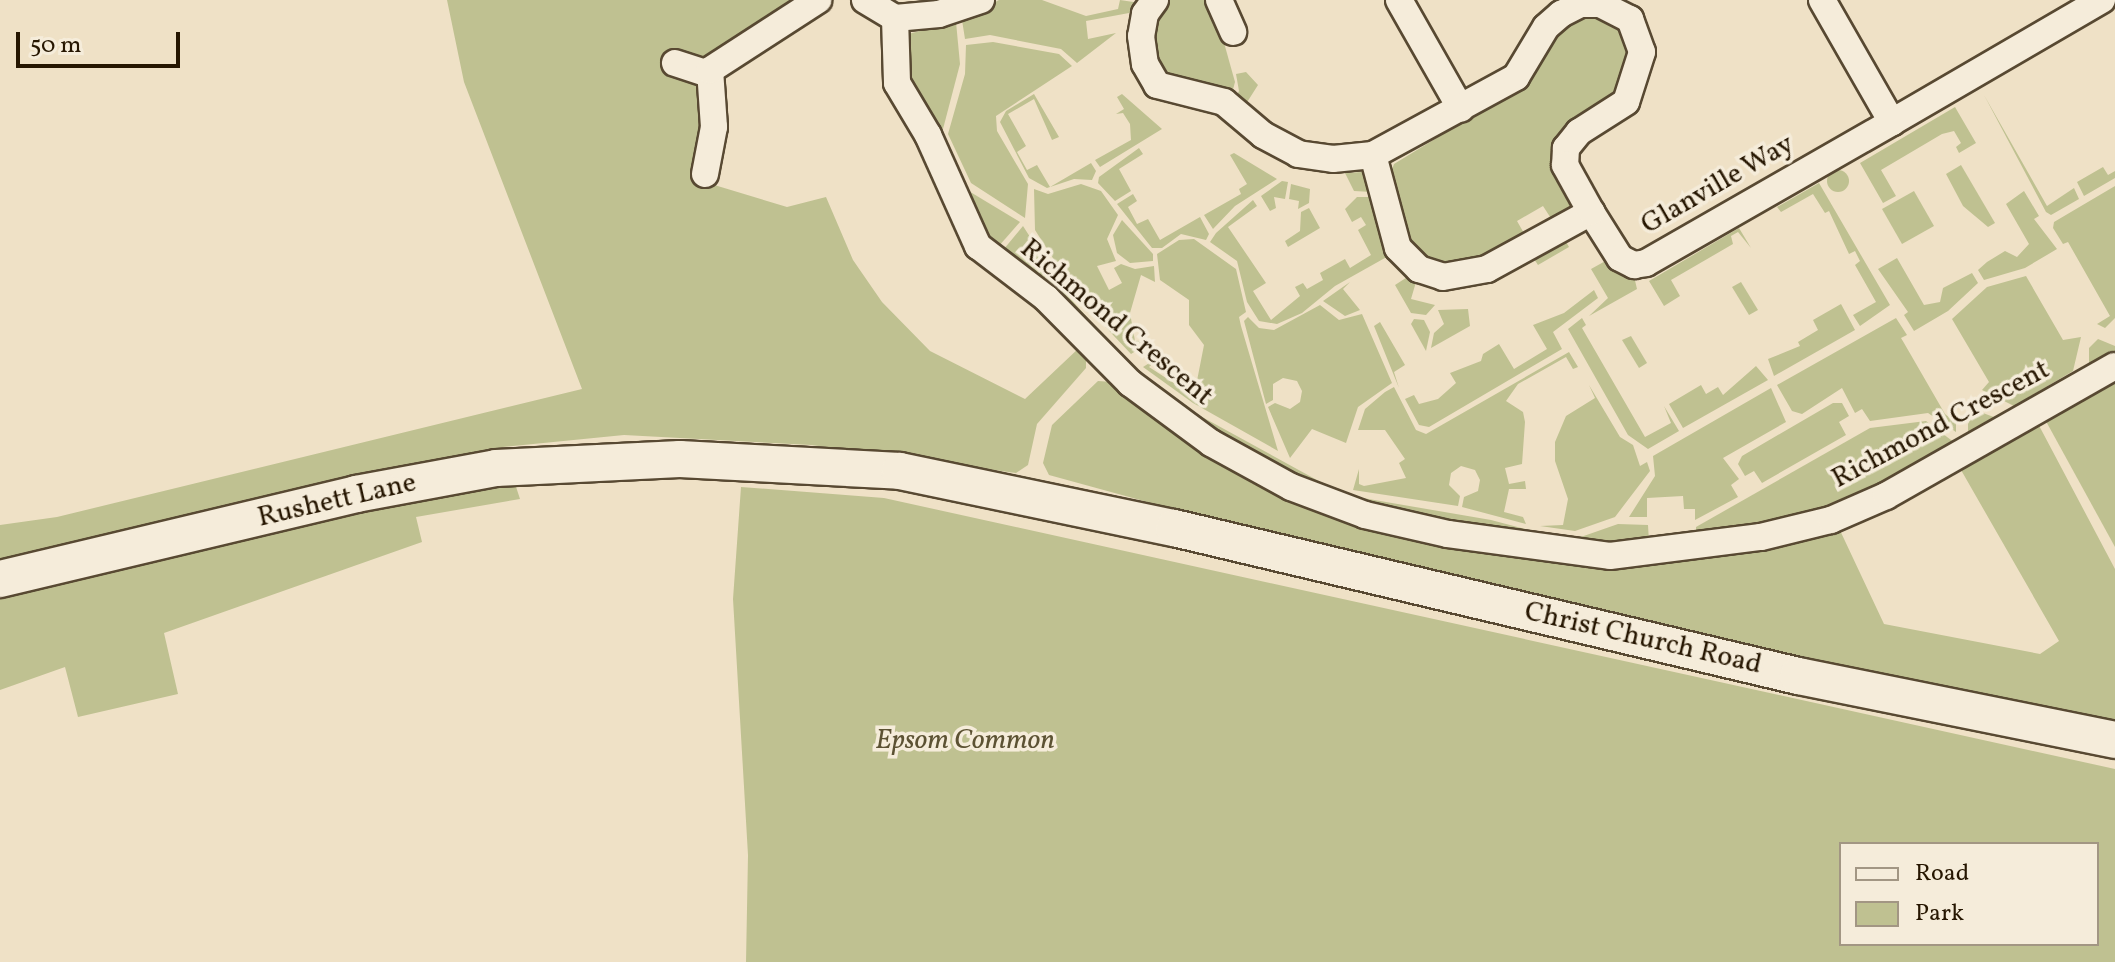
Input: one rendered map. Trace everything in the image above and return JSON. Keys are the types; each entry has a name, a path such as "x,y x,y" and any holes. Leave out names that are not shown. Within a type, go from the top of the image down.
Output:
{"main road":[{"name":"Christ Church Road","path":"680,459 900,471 1174,528 1798,676 2115,740"},
{"name":"Rushett Lane","path":"0,579 356,494 496,468 680,459"}],"street":[{"path":"705,174 714,127 708,74 716,63 774,32 818,0"},
{"path":"865,0 895,18 939,14 981,0"},
{"name":"Glanville Way","path":"1155,0 1143,19 1141,42 1147,68 1161,89 1224,102 1263,135 1298,154 1333,159 1373,155 1461,109 1523,71 1546,27 1566,10 1600,4 1630,19 1642,52 1630,96 1575,135 1565,152 1565,165 1617,255 1631,264 1642,264 2102,0"},
{"path":"1219,0 1233,32"},
{"path":"1399,0 1461,109"},
{"path":"1822,0 1892,122"},
{"name":"Richmond Crescent","path":"895,18 897,83 982,250 1046,298 1130,383 1211,443 1291,487 1365,515 1474,538 1610,556 1761,537 1831,520 1886,496 2115,366"},
{"path":"675,63 708,74"},
{"path":"1373,155 1396,244 1412,264 1435,275 1477,273 1591,212"}],"green space":[{"path":"447,0 796,0 695,82 700,86 711,184 787,207 826,197 853,260 882,302 930,351 1025,399 1080,347 1086,356 1086,368 1037,424 1028,465 1016,473 811,445 624,435 503,447 520,499 416,517 422,542 164,633 178,694 78,717 65,667 0,690 0,525 57,517 582,389 464,82"},
{"path":"999,0 1042,0 1086,16 1118,9 1120,0 1140,3 1129,13 1086,21 1088,39 1116,33 1077,63 1061,49 990,35 965,39 962,20"},
{"path":"1168,0 1205,0 1214,7 1235,82 1231,97 1168,79 1156,63 1150,28"},
{"path":"1586,13 1617,20 1633,42 1623,90 1572,127 1573,208 1554,223 1543,206 1517,221 1525,235 1476,260 1442,266 1412,251 1391,172 1394,164 1530,81 1555,31"},
{"path":"956,22 960,64 943,129 909,83 908,34"},
{"path":"993,42 1059,54 1072,66 996,116 997,131 1028,184 1025,218 971,183 948,134 965,74 966,45"},
{"path":"1246,72 1258,85 1244,107 1235,99 1239,91 1236,74"},
{"path":"1034,94 1059,137 1052,140 1034,99 1008,114 1026,146 1017,152 1027,170 1037,165 1050,187 1047,188 1029,178 1000,122 1006,111"},
{"path":"1122,94 1162,129 1100,167 1095,160 1131,140 1130,124 1123,113 1116,114 1124,109 1117,97"},
{"path":"1984,95 2047,206 2074,188 2079,199 2051,215 2046,212"},
{"path":"1955,107 1976,143 1959,153 1956,147 1961,143 1954,131 1942,134 1881,170 1896,196 1883,203 1860,163"},
{"path":"1139,148 1143,154 1119,169 1131,191 1115,201 1098,183 1099,177"},
{"path":"1234,153 1277,179 1235,206 1213,229 1204,215 1241,194 1239,189 1247,184 1230,155"},
{"path":"1091,163 1096,171 1092,180 1074,179 1050,187"},
{"path":"1961,165 1995,223 1988,227 1963,206 1946,174"},
{"path":"2103,167 2108,175 2115,171 2115,178 2084,196 2077,182"},
{"path":"1838,170 1846,173 1849,181 1846,189 1838,192 1830,189 1827,181 1830,173"},
{"path":"1362,172 1372,192 1354,191 1345,173"},
{"path":"1282,181 1288,182 1285,199 1274,197 1276,208 1270,211 1261,196"},
{"path":"1819,183 1890,305 1860,326 1853,315 1876,302 1855,265 1860,261 1855,251 1849,254 1829,211 1825,213 1813,194 1781,212 1777,207"},
{"path":"1081,184 1101,191 1118,215 1107,239 1116,261 1097,266 1109,290 1122,283 1114,268 1121,264 1135,269 1154,266 1155,282 1141,275 1130,313 1135,341 1153,340 1131,354 1079,299 1035,230 1034,189 1048,194"},
{"path":"1291,184 1310,189 1309,203 1298,209 1299,201 1289,199"},
{"path":"2115,186 2115,318 2105,328 2097,324 2110,316 2068,242 2063,244 2053,228 2054,222"},
{"path":"967,190 1020,222 998,247 994,248 963,198"},
{"path":"1914,191 1934,226 1902,244 1882,209"},
{"path":"2024,191 2039,216 2034,219 2057,249 2025,268 1984,280 1978,270 1987,262 2005,251 2017,257 2029,244 2006,204"},
{"path":"1133,194 1137,201 1128,207 1137,224 1148,219 1160,240 1200,217 1209,234 1206,240 1181,234 1162,248 1152,248 1117,204"},
{"path":"1357,197 1372,197 1380,235 1392,254 1335,286 1302,313 1277,324 1259,321 1247,302 1237,261 1210,242 1216,233 1253,200 1257,206 1228,227 1266,283 1253,291 1271,320 1300,296 1295,287 1303,283 1307,289 1323,280 1320,273 1345,259 1350,268 1371,255 1358,230 1366,225 1361,217 1352,222 1345,209"},
{"path":"1309,208 1320,228 1288,247 1285,241 1300,231 1301,212"},
{"path":"1122,220 1153,254 1153,261 1130,263 1117,253 1113,235"},
{"path":"1023,226 1068,296 1123,357 1115,358 999,255"},
{"path":"1739,228 1751,248 1738,232 1731,236 1733,244 1671,280 1680,296 1664,306 1649,281"},
{"path":"1564,238 1569,247 1538,265 1532,256"},
{"path":"1194,239 1236,269 1246,312 1239,317 1241,326 1278,451 1193,403 1143,367 1162,355 1149,367 1194,396 1204,345 1189,325 1189,300 1160,280 1157,254 1179,240"},
{"path":"1897,258 1924,305 1940,302 1943,288 1972,273 1978,283 1948,311 1914,331 1904,315 1908,312 1878,269"},
{"path":"1609,259 1633,272 1637,289 1589,316 1608,298 1591,269"},
{"path":"1412,274 1416,282 1411,299 1435,305 1426,315 1411,313 1395,285"},
{"path":"2026,276 2063,340 2081,337 2073,371 2014,406 1982,390 1989,382 1952,319 1987,287"},
{"path":"1350,282 1343,289 1360,310 1345,316 1323,301"},
{"path":"1741,282 1758,310 1749,315 1732,287"},
{"path":"1594,290 1598,298 1553,332 1562,349 1429,427 1419,425 1405,399 1414,395 1419,404 1438,399 1456,383 1450,373 1481,361 1483,354 1499,344 1514,369 1547,349 1533,325 1564,313"},
{"path":"1841,304 1855,330 1774,376 1768,359 1800,346 1798,342 1818,330 1813,320"},
{"path":"1320,305 1339,320 1362,314 1392,383 1358,407 1346,443 1312,429 1290,458 1268,407 1275,403 1290,409 1300,402 1302,391 1297,381 1283,378 1273,384 1273,400 1266,404 1244,321 1248,317 1259,328 1274,330"},
{"path":"1468,309 1470,326 1431,348 1434,333 1444,324 1438,310"},
{"path":"1582,318 1586,325 1582,328 1645,437 1671,423 1664,406 1679,431 1648,449 1628,435 1568,329"},
{"path":"1896,318 1907,335 1901,338 1945,414 1956,423 1956,432 1928,413 1870,421 1862,409 1855,413 1842,388 1802,414 1792,411 1777,385"},
{"path":"1414,319 1424,320 1430,332 1426,351 1411,324"},
{"path":"1380,322 1405,365 1394,372 1399,388 1374,326"},
{"path":"1631,336 1647,363 1639,368 1622,340"},
{"path":"2098,339 2115,346 2115,355 2089,368 2089,348"},
{"path":"1569,352 1578,367 1573,369 1566,357 1518,384 1506,401 1523,412 1525,422 1522,464 1505,468 1509,484 1525,481 1526,489 1509,489 1504,512 1523,517 1526,524 1462,507 1464,497 1478,491 1480,480 1475,470 1461,466 1451,473 1449,485 1460,496 1458,506 1353,490 1359,469 1359,484 1364,486 1406,478 1399,463 1405,459 1385,430 1358,430 1365,409 1385,392 1394,387 1416,430 1426,434"},
{"path":"1756,366 1768,380 1683,428 1669,404 1701,385 1706,394 1718,387 1723,395"},
{"path":"2115,371 2115,547 2042,414"},
{"path":"1141,374 1193,412 1337,491 1264,463 1140,381"},
{"path":"1098,381 1112,382 1247,471 1251,483 1285,496 1523,553 1837,524 1884,624 2040,654 2059,641 1957,463 2035,418 2115,569 2115,729 1377,565 1049,475 1043,463 1052,425"},
{"path":"1589,385 1620,437 1633,445 1640,466 1647,462 1650,471 1615,517 1575,531 1540,526 1563,525 1568,499 1555,461 1555,442 1566,416 1595,398"},
{"path":"1771,388 1786,422 1723,458 1739,479 1731,485 1738,497 1695,520 1695,509 1684,509 1683,496 1647,498 1647,517 1629,517 1655,476 1653,456"},
{"path":"1833,403 1842,403 1849,416 1839,422 1846,435 1762,483 1754,471 1745,476 1738,464 1742,456"},
{"path":"1975,410 1999,419 1968,437 1968,424"},
{"path":"1926,421 1955,443 1899,481 1811,513 1696,540 1696,527 1870,428"},
{"name":"Epsom Common","path":"741,487 884,498 2115,769 2115,962 746,962 748,855 733,599"},
{"path":"1351,496 1491,520 1525,529 1523,541 1426,524"},
{"path":"1618,524 1648,525 1649,542 1660,546 1537,544 1538,533 1578,538"}]}
